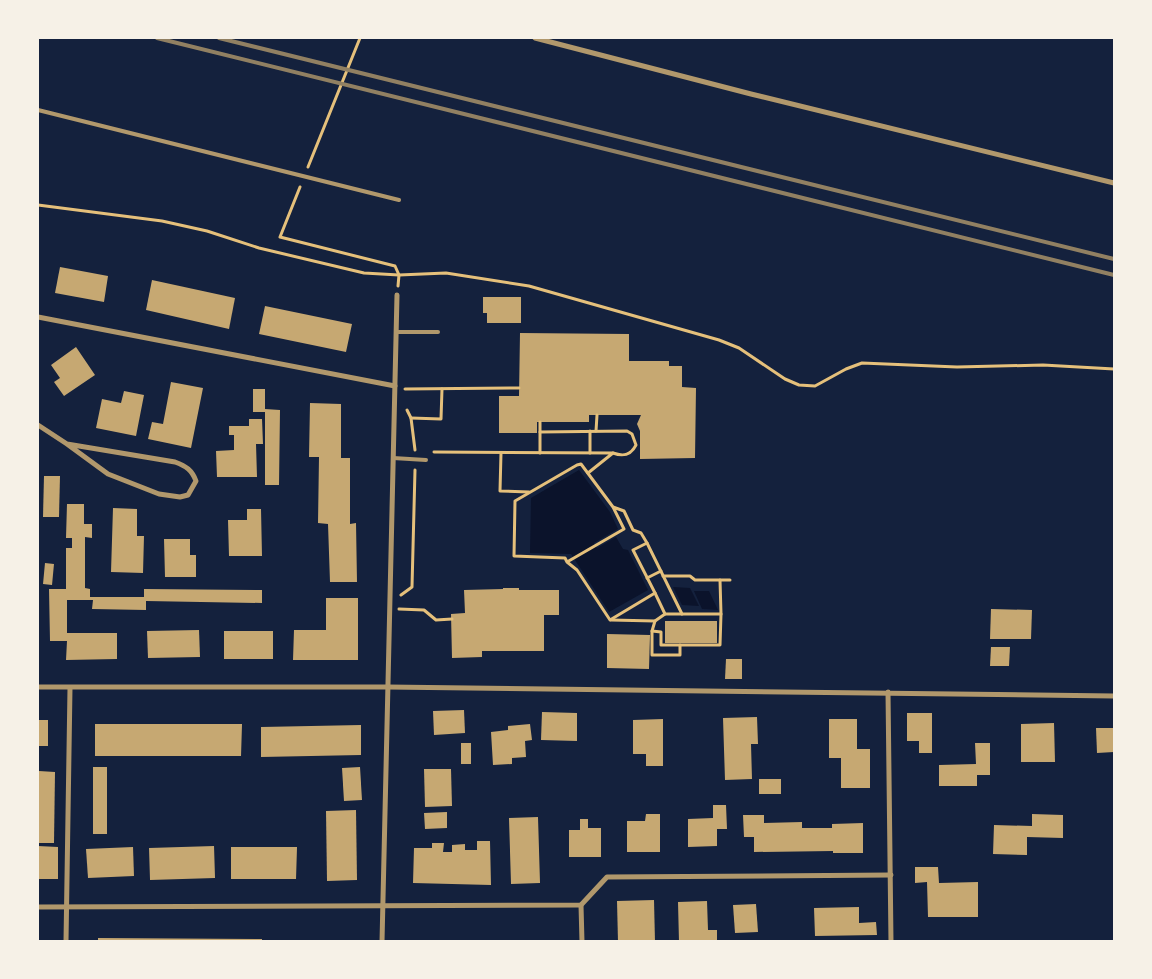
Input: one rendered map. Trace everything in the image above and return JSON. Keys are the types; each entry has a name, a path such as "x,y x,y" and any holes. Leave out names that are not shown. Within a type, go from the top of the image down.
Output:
{"street":[{"path":"535,38 751,94 1114,183"},
{"path":"382,942 397,295"},
{"path":"38,317 395,386"},
{"path":"38,425 108,474 159,494 180,497 188,495 196,481 193,473 186,466 175,462 67,444"},
{"path":"38,687 388,687 1114,696"},
{"path":"66,942 70,688"},
{"path":"888,692 891,942"},
{"path":"582,942 581,905 608,876 891,875"},
{"path":"38,906 581,905"}],"lane":[{"path":"38,110 399,200"},
{"path":"397,332 438,332"},
{"path":"393,458 426,460"}],"path":[{"path":"305,173 360,38"},
{"path":"302,182 280,237 395,266 399,275"},
{"path":"38,205 162,221 207,231 268,251 364,272 399,275 446,273 529,286 719,340 739,348 784,379 799,385 815,386 846,369 862,364 957,367 1043,365 1114,369"},
{"path":"404,396 404,389 519,388"},
{"path":"411,418 441,419 442,389"},
{"path":"390,606 412,587 415,459 411,418 403,403"},
{"path":"596,431 597,415"},
{"path":"540,422 540,453"},
{"path":"590,431 590,453"},
{"path":"433,452 613,453 627,455 633,451 636,445 632,434 627,431 540,432"},
{"path":"501,453 500,491 531,492"},
{"path":"588,473 613,453"},
{"path":"515,500 581,464 613,507 624,530"},
{"path":"516,491 514,556 565,558 577,570 610,620"},
{"path":"613,507 624,511 633,530"},
{"path":"567,562 624,530 633,530 641,533 682,614"},
{"path":"646,544 633,550 665,614"},
{"path":"647,578 661,571"},
{"path":"663,576 690,576 695,580 730,580"},
{"path":"652,631 661,632 661,644 720,645 720,580"},
{"path":"610,620 654,593"},
{"path":"390,606 424,610 436,620 452,619"},
{"path":"610,620 655,621 665,614 720,614"},
{"path":"655,621 652,631 652,655 680,655 680,645"}],"water":[{"path":"579,470 610,512 618,529 594,543 597,548 616,537 623,549 628,550 648,590 609,612 571,554 530,553 531,498"},
{"path":"673,587 690,588 699,606 682,605"},
{"path":"694,591 709,591 718,610 702,609"}],"building":[{"path":"60,267 108,276 104,302 55,293"},
{"path":"152,280 235,298 229,329 146,310"},
{"path":"483,297 521,297 521,323 487,323 487,313 483,313"},
{"path":"265,306 352,324 346,352 259,334"},
{"path":"520,333 629,334 629,361 669,361 669,366 682,366 682,387 696,388 695,458 640,459 640,431 637,424 641,415 589,415 589,422 537,422 537,433 499,433 499,396 519,396"},
{"path":"76,347 95,375 64,396 54,382 60,378 51,365"},
{"path":"171,382 203,388 191,448 148,439 152,422 163,424"},
{"path":"253,389 265,389 265,409 280,410 279,485 265,485 265,412 253,412"},
{"path":"124,391 144,395 136,436 96,428 102,399 121,403"},
{"path":"310,403 341,404 341,458 350,458 350,524 356,523 357,582 330,582 328,524 318,523 319,457 309,457"},
{"path":"249,419 262,419 263,444 256,444 257,477 217,477 216,451 234,450 234,435 229,435 229,426 249,426"},
{"path":"44,476 60,476 59,517 43,517"},
{"path":"67,504 84,504 84,524 92,524 92,538 85,537 85,588 90,589 90,597 144,597 144,589 262,590 262,603 146,601 146,610 92,609 93,600 67,600 67,633 117,633 117,659 66,660 67,641 50,641 49,589 66,589 66,548 72,548 72,538 66,538"},
{"path":"113,508 137,509 137,536 144,536 143,573 111,572"},
{"path":"247,509 261,509 262,556 229,556 228,520 247,520"},
{"path":"164,539 190,539 190,555 196,555 196,577 165,577"},
{"path":"45,563 54,564 52,585 43,584"},
{"path":"503,588 559,590 559,615 544,615 544,651 482,651 482,657 452,658 451,614 465,613 464,590"},
{"path":"326,598 358,598 358,660 293,660 294,630 326,630"},
{"path":"991,609 1032,610 1031,639 990,639"},
{"path":"665,621 717,621 717,643 665,643"},
{"path":"199,630 200,657 148,658 147,631"},
{"path":"224,631 273,631 273,659 224,659"},
{"path":"607,634 650,635 649,669 607,668"},
{"path":"991,647 1010,647 1009,666 990,666"},
{"path":"726,659 742,659 742,679 725,679"},
{"path":"464,710 465,733 434,735 433,711"},
{"path":"542,712 577,713 577,741 541,740"},
{"path":"907,713 932,713 932,753 919,753 919,741 907,741"},
{"path":"757,717 758,744 751,744 752,779 725,780 723,718"},
{"path":"663,719 663,766 646,766 646,754 633,754 633,720"},
{"path":"829,719 857,719 857,749 870,749 870,788 841,788 841,758 829,758"},
{"path":"38,720 48,720 48,746 38,746"},
{"path":"1054,723 1055,762 1021,762 1021,724"},
{"path":"95,724 242,724 241,756 95,756"},
{"path":"530,724 532,740 525,741 526,757 512,758 512,764 493,765 491,732 508,730 508,726"},
{"path":"361,725 361,755 261,757 261,727"},
{"path":"1096,728 1114,728 1114,752 1097,753"},
{"path":"461,743 471,743 471,764 461,764"},
{"path":"975,743 990,743 990,775 977,775 977,786 939,786 939,765 976,764"},
{"path":"93,767 107,767 107,834 93,834"},
{"path":"360,767 362,800 344,801 342,768"},
{"path":"424,769 451,769 452,806 425,807"},
{"path":"39,771 55,772 54,843 38,843"},
{"path":"759,779 781,779 781,794 759,794"},
{"path":"713,805 726,805 727,829 717,829 717,846 688,847 688,819 713,818"},
{"path":"356,810 357,880 327,881 326,811"},
{"path":"447,812 447,828 425,829 424,813"},
{"path":"646,814 660,814 660,852 627,852 627,821 645,821"},
{"path":"1032,814 1063,815 1063,838 1027,837 1027,855 993,854 994,825 1032,826"},
{"path":"743,815 764,815 764,823 802,822 802,828 832,828 832,824 863,823 863,853 833,853 833,851 754,852 754,837 744,837"},
{"path":"538,817 540,883 511,884 509,818"},
{"path":"580,819 588,819 588,828 601,828 601,857 569,857 569,830 580,830"},
{"path":"477,841 490,841 491,885 413,883 414,848 432,848 432,843 444,843 443,852 452,852 452,845 465,844 465,850 477,850"},
{"path":"38,846 58,847 58,879 38,879"},
{"path":"214,846 215,878 150,880 149,848"},
{"path":"133,847 134,876 88,878 86,849"},
{"path":"231,847 297,847 296,879 231,879"},
{"path":"915,867 938,867 939,883 978,882 978,917 928,917 927,882 915,883"},
{"path":"654,900 655,942 618,942 617,901"},
{"path":"707,901 708,930 717,930 717,942 679,942 678,902"},
{"path":"756,904 758,932 735,933 733,905"},
{"path":"859,907 859,923 876,922 877,935 815,936 814,908"},
{"path":"98,938 262,939 262,942 98,942"}],"railway":[{"path":"157,38 1114,275"},
{"path":"219,38 1114,259"}]}
